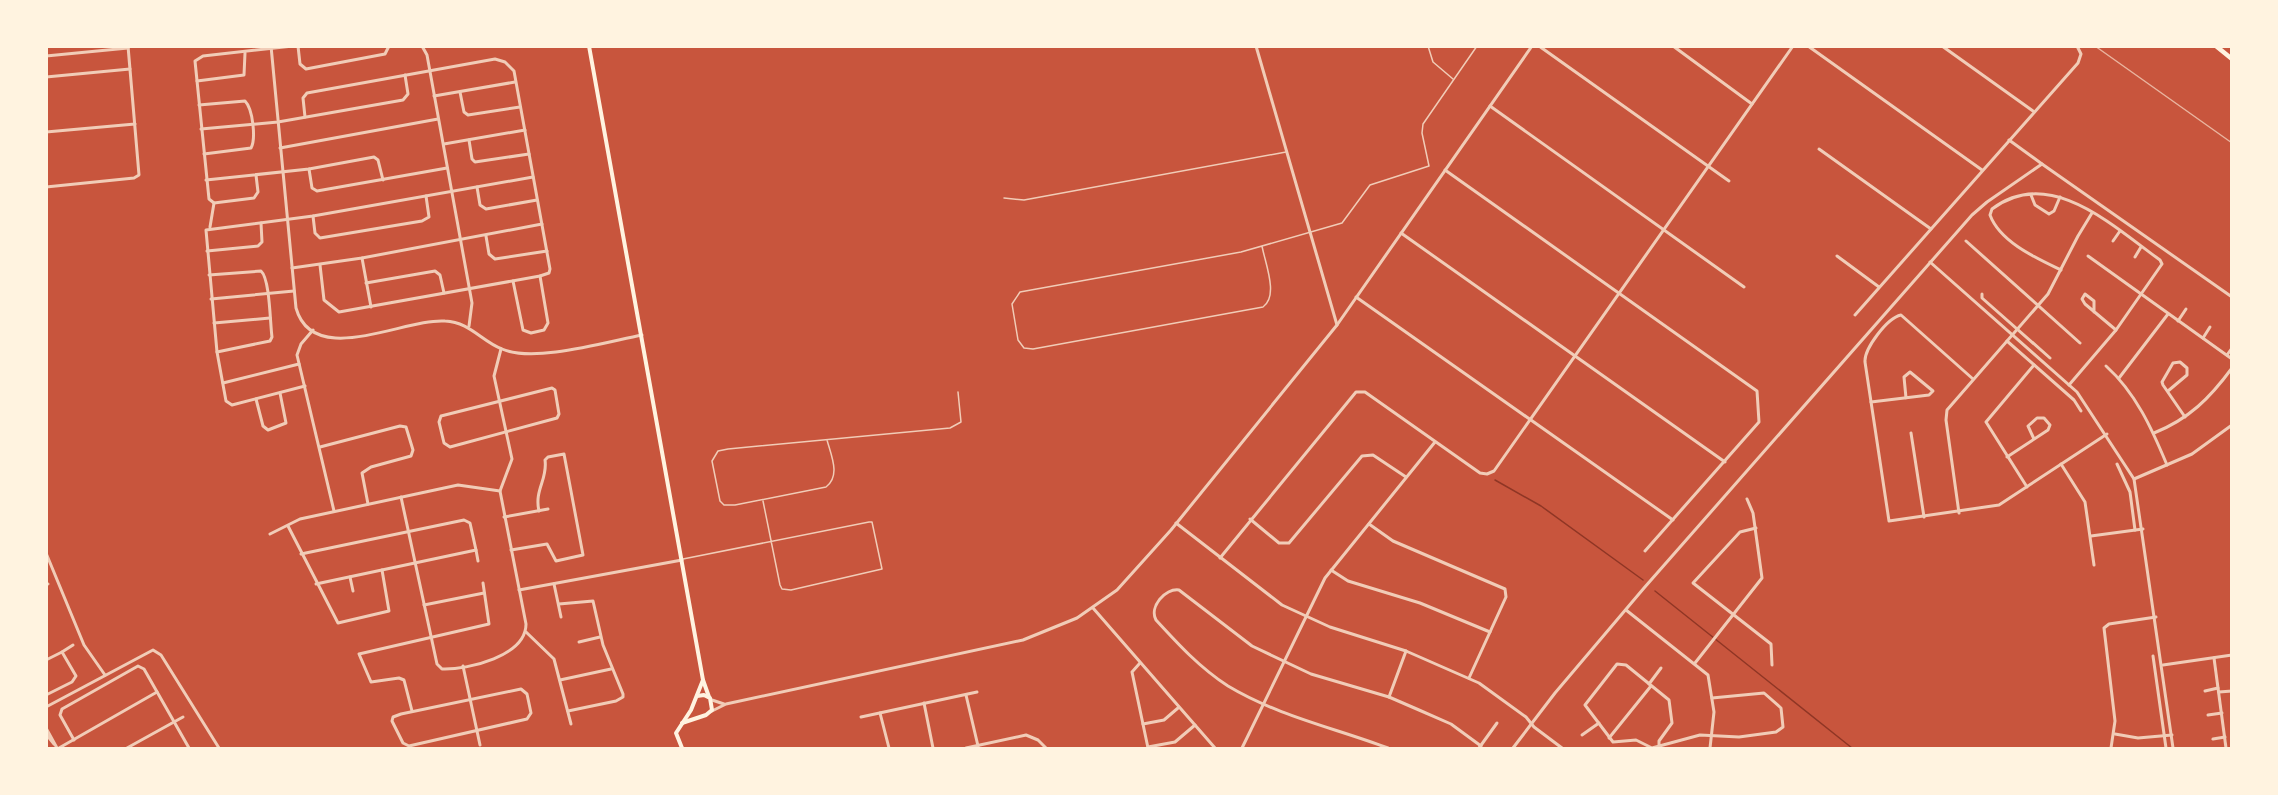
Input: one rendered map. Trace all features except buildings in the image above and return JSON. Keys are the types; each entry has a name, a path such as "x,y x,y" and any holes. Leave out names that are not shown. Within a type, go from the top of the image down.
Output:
{"main road":[{"path":"589,46 703,680 711,698 711,711 681,724"},
{"path":"2216,46 2232,59"},
{"path":"682,748 676,733 692,707 703,680"},
{"path":"696,696 711,698"},
{"path":"692,707 700,715"}],"street":[{"path":"256,175 258,192 254,198 214,202 209,199 195,61 198,57 296,46 300,64 306,69 385,54 389,46"},
{"path":"422,46 430,71 472,303 469,326"},
{"path":"1256,46 1337,325"},
{"path":"711,711 726,704 1023,640 1065,624 1093,608 1133,575 1337,325 1532,46"},
{"path":"1539,46 1729,181"},
{"path":"1673,46 1752,104"},
{"path":"1220,558 1356,392 1365,392 1480,473 1487,474 1494,471 1793,46"},
{"path":"1808,46 1983,170"},
{"path":"1942,46 2034,112"},
{"path":"1855,315 2078,63 2081,54 2078,46"},
{"path":"46,56 128,47 138,176 46,187"},
{"path":"271,48 297,313 313,330 334,340 439,321 469,326 501,349 528,355 642,335"},
{"path":"197,81 244,75 244,52"},
{"path":"305,117 303,98 307,93 498,59 510,65 516,82 550,269 549,273 540,276 339,312 328,306 324,300 320,265"},
{"path":"46,78 130,69"},
{"path":"201,129 278,122 405,99 408,92 405,75"},
{"path":"434,96 516,82"},
{"path":"460,92 464,112 468,115 520,106"},
{"path":"199,105 245,101 249,107 252,124 251,148 204,154"},
{"path":"1490,106 1744,287"},
{"path":"280,148 438,119"},
{"path":"46,132 135,124"},
{"path":"443,144 525,130"},
{"path":"469,140 475,162 529,154"},
{"path":"2009,140 2232,297"},
{"path":"1819,149 1931,229"},
{"path":"206,180 309,169 374,158 378,160 382,180"},
{"path":"1513,748 1531,722 1644,588 1930,262 1981,206 2042,164"},
{"path":"309,169 311,185 317,191 447,168"},
{"path":"1445,170 1753,387 1759,396 1761,416 1759,422 1645,551"},
{"path":"210,228 314,216 533,176"},
{"path":"477,187 480,205 486,209 537,200"},
{"path":"2031,195 2036,206 2050,214 2060,197"},
{"path":"2061,270 2025,252 2000,229 1991,216 1992,209 2004,202 2031,195 2060,197 2092,213 2120,231 2160,260 2161,268 2116,330 2069,385"},
{"path":"314,216 315,233 320,238 422,221 429,217 426,196"},
{"path":"214,202 210,228 205,233 217,352 228,404 304,386"},
{"path":"1959,513 1946,417 1948,407 2048,294 2092,213"},
{"path":"207,251 258,246 262,242 261,223"},
{"path":"292,268 362,258 542,224"},
{"path":"2113,241 2120,231"},
{"path":"1401,233 1725,462"},
{"path":"486,236 489,254 495,260 547,251"},
{"path":"1966,241 2080,343"},
{"path":"2135,256 2141,247"},
{"path":"1837,256 1879,288"},
{"path":"2088,256 2232,359"},
{"path":"362,258 370,307"},
{"path":"1930,262 2069,385 2085,402 2134,479 2144,529 2173,748"},
{"path":"209,275 261,271 265,275 268,293 270,341 217,352"},
{"path":"366,283 435,271 440,275 444,293"},
{"path":"513,281 523,330 531,333 544,330 548,323 540,276"},
{"path":"211,299 294,291"},
{"path":"1982,294 2050,358"},
{"path":"2094,312 2094,301 2085,294 2084,303 2094,312 2116,330"},
{"path":"1356,297 1673,520"},
{"path":"2178,321 2186,309"},
{"path":"2119,378 2143,350 2168,314"},
{"path":"1973,379 1899,315 1865,352 1887,517 1892,522 1999,505 2107,434"},
{"path":"214,323 270,318"},
{"path":"2203,338 2210,327"},
{"path":"313,330 298,349 298,364 334,511"},
{"path":"2007,341 2074,400 2080,411"},
{"path":"2227,355 2232,348"},
{"path":"501,349 495,370 512,466 500,491 504,518 526,632 554,659 571,724"},
{"path":"2168,391 2187,375 2187,368 2180,363 2174,362 2163,378 2163,383 2168,391 2185,417"},
{"path":"223,383 298,364"},
{"path":"2027,487 1987,427 1986,420 2034,365"},
{"path":"2106,366 2119,378 2154,433 2167,465"},
{"path":"2154,433 2185,417 2211,396 2232,368"},
{"path":"1871,402 1906,398 1931,394 1933,391 1910,372 1904,379 1906,398"},
{"path":"549,387 554,388 560,414 556,418 450,447 443,440 439,422 441,417 499,400 549,387"},
{"path":"256,399 262,426 268,430 286,423 280,393"},
{"path":"2007,457 2034,439 2050,428 2042,418 2028,426 2034,439"},
{"path":"2134,479 2199,450 2232,425"},
{"path":"320,447 400,426 406,427 413,450 411,456 371,467 362,473 368,504"},
{"path":"1911,433 1924,518"},
{"path":"1243,748 1331,570 1435,442"},
{"path":"511,550 546,544 556,561 583,555 564,454 545,460 545,470 537,495 539,511"},
{"path":"1250,519 1280,543 1289,543 1362,456 1373,455 1406,477"},
{"path":"2061,464 2085,502 2094,565"},
{"path":"2117,464 2130,492 2135,530"},
{"path":"270,534 288,526 295,520 462,484 500,491"},
{"path":"401,497 439,667 446,669 463,666 506,654 517,645 526,632"},
{"path":"1695,663 1762,577 1756,528 1747,499"},
{"path":"504,518 548,509"},
{"path":"301,554 466,520 470,523 478,561"},
{"path":"1176,523 1272,599 1342,632 1406,651 1469,678 1511,705 1562,748"},
{"path":"1369,524 1393,541 1499,585 1506,592 1469,678"},
{"path":"288,526 336,622 343,623 389,611 382,570"},
{"path":"1689,588 1740,532 1756,528"},
{"path":"2091,536 2144,529"},
{"path":"316,584 476,550"},
{"path":"46,553 84,645 105,675"},
{"path":"519,590 682,560"},
{"path":"1331,570 1348,581 1420,603 1490,632"},
{"path":"350,577 353,591"},
{"path":"412,712 404,680 399,678 371,682 358,656 362,652 490,624 483,583"},
{"path":"1693,583 1771,644 1772,665"},
{"path":"554,584 561,617"},
{"path":"1388,748 1293,717 1227,685 1200,665 1156,620 1155,608 1167,592 1176,589 1252,646 1311,674 1389,697 1451,724 1480,747 1497,723"},
{"path":"424,605 485,592"},
{"path":"559,604 591,600 600,637 623,697 616,701 568,711"},
{"path":"1093,608 1213,747 1208,748"},
{"path":"1626,610 1708,675 1712,698 1710,748"},
{"path":"46,614 46,622"},
{"path":"2112,748 2115,716 2104,628 2109,624 2156,617"},
{"path":"579,642 600,637"},
{"path":"46,660 73,645"},
{"path":"46,695 75,679 62,651"},
{"path":"46,708 148,651 159,653 219,748"},
{"path":"1389,697 1406,651"},
{"path":"2163,665 2232,655"},
{"path":"2153,656 2166,748"},
{"path":"2214,658 2226,748"},
{"path":"1140,663 1132,672 1148,748 1175,742 1195,725"},
{"path":"1659,747 1659,741 1672,723 1668,699 1626,664 1617,664 1585,704 1586,710 1615,742 1636,740 1652,748 1659,747 1678,741 1712,735 1733,737 1776,732 1782,729 1784,723 1779,705 1761,692 1712,698"},
{"path":"74,740 60,715 62,709 139,666 157,692 189,748"},
{"path":"463,666 480,745"},
{"path":"1609,738 1661,668"},
{"path":"560,680 611,669"},
{"path":"521,689 527,694 531,713 527,719 477,731 408,746 402,743 392,719 412,712 471,699 521,689"},
{"path":"2205,691 2232,691"},
{"path":"46,745 74,740 157,692"},
{"path":"861,717 977,692"},
{"path":"966,694 978,746"},
{"path":"711,698 726,704"},
{"path":"924,704 933,748"},
{"path":"1143,724 1164,720 1179,707"},
{"path":"880,713 889,748"},
{"path":"2208,715 2222,713"},
{"path":"127,748 183,717"},
{"path":"1582,735 1599,723"},
{"path":"47,730 55,745"},
{"path":"2115,734 2138,738 2172,735"},
{"path":"966,748 1026,735 1035,738 1046,748"},
{"path":"2212,739 2232,735"},
{"path":"1678,741 1680,748"}],"lane":[{"path":"1428,46 1433,62 1454,79"},
{"path":"1262,246 1271,294 1268,303 1263,307 1033,350 1024,348 1018,340 1012,304 1020,292 1262,246 1342,223 1370,185 1429,166 1422,133 1423,124 1477,46"},
{"path":"1004,198 1024,200 1286,152"},
{"path":"827,440 835,473 832,483 826,487 728,506 718,497 712,461 715,453 728,449 956,427 961,418 958,392"},
{"path":"682,560 772,542 872,522 883,566 877,572 784,590 780,585 772,542 763,500"}],"waterway":[{"path":"1495,480 1541,506 1643,580"},
{"path":"1655,591 1852,748"}],"railway":[{"path":"2095,46 2232,143"}]}
